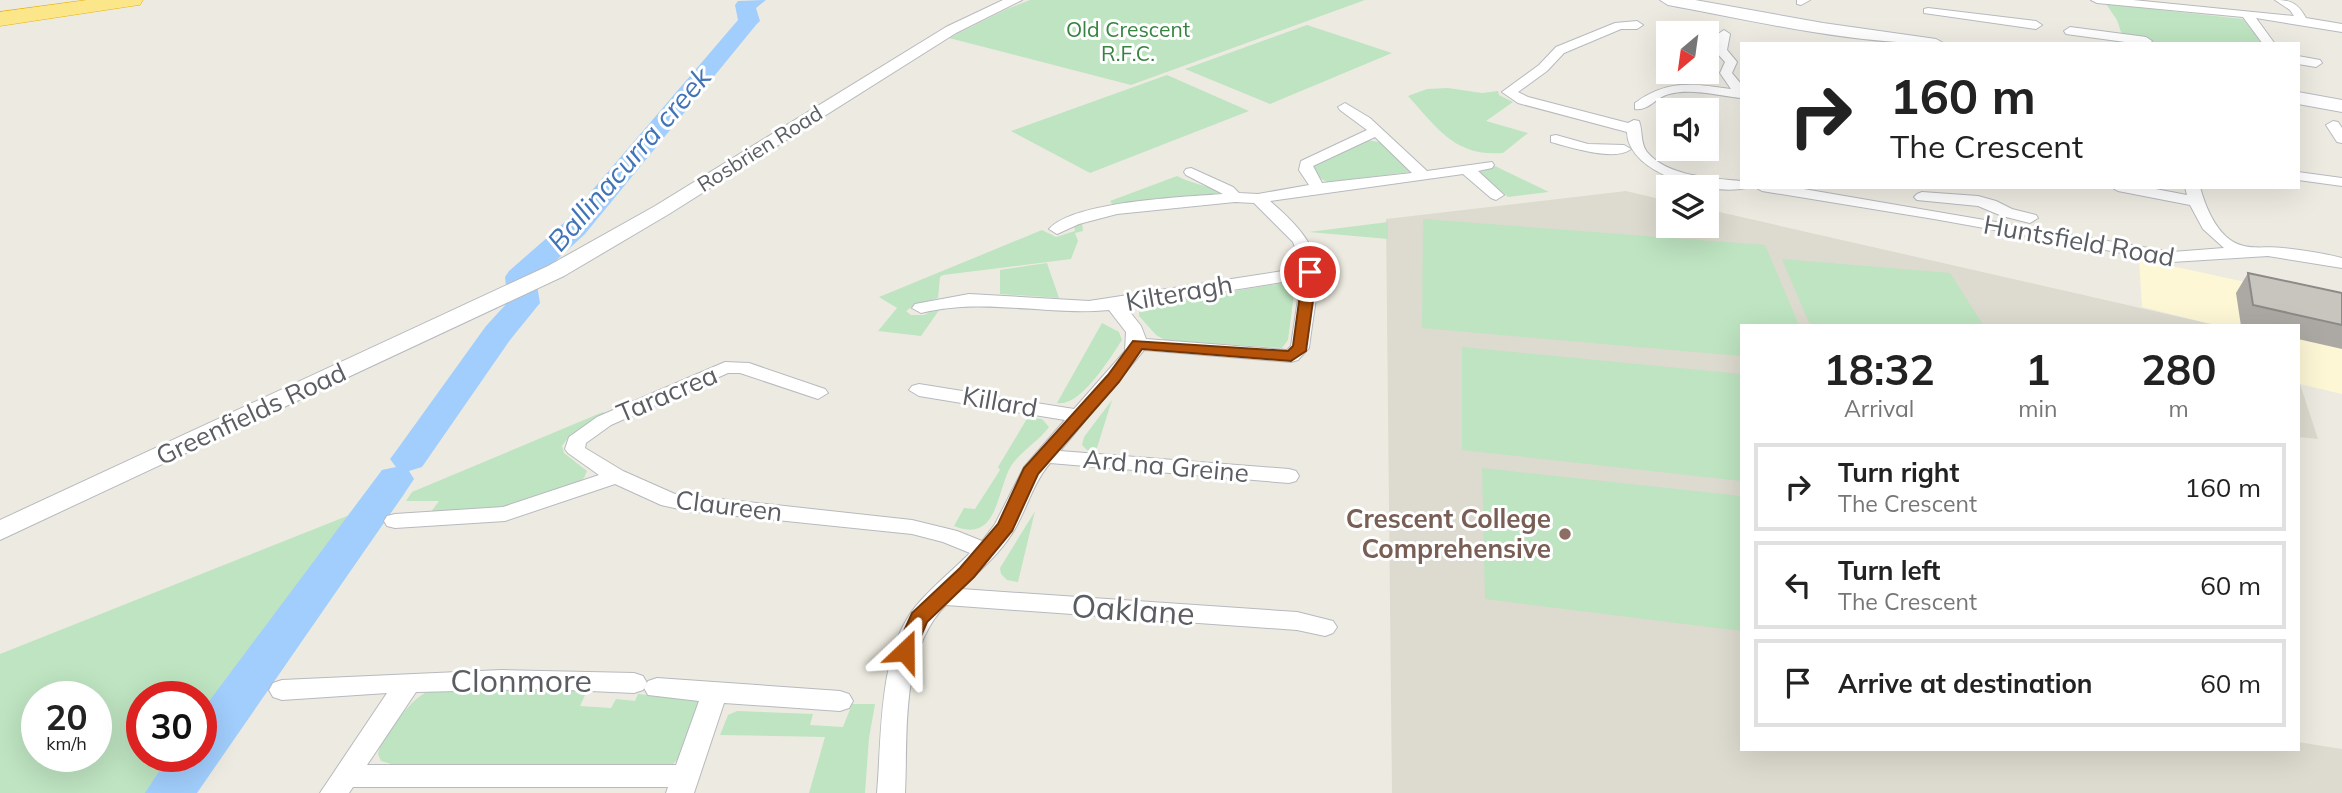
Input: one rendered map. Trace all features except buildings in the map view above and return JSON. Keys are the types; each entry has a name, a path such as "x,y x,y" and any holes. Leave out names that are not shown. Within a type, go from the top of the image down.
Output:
{"highway":[{"path":"0,9 67,0"},
{"path":"0,19 132,0"}],"main road":[{"path":"1668,0 1823,28 1922,42"},
{"path":"2300,98 2342,106"}],"street":[{"name":"Rosbrien Road","path":"503,296 652,216 947,33 1015,0"},
{"path":"2098,0 2160,3 2342,28"},
{"path":"2098,0 2110,17 2118,37"},
{"path":"2281,0 2297,10 2302,21"},
{"path":"1928,11 1986,13 2036,26"},
{"path":"2248,16 2268,42"},
{"path":"1637,25 1619,25 1560,50 1543,68 1508,92 1523,100 1632,136 1645,157 1677,177 1712,184 1740,185"},
{"path":"2070,31 2146,41"},
{"path":"1724,34 1721,51 1731,62 1726,72 1740,92"},
{"path":"2300,60 2316,63"},
{"path":"1640,106 1658,93 1666,91 1740,93"},
{"path":"1345,107 1424,176"},
{"path":"2333,125 2342,139"},
{"path":"1318,188 1306,170 1306,164 1376,132"},
{"path":"1556,139 1594,149 1632,136"},
{"path":"1057,229 1072,219 1096,213 1235,197 1258,199 1487,165"},
{"path":"1467,169 1496,195"},
{"path":"1191,172 1228,190 1235,197"},
{"path":"2300,176 2342,183"},
{"name":"Huntsfield Road","path":"1788,189 1815,191 2172,257 2187,259 2240,251 2303,256 2342,264"},
{"path":"2140,189 2194,194 2215,236 2240,251"},
{"path":"1921,192 1934,214"},
{"path":"1921,192 1978,201 1991,204 2007,214 2053,222"},
{"path":"1138,344 1291,356 1300,348 1310,260 1299,239 1258,199"},
{"name":"Kilteragh","path":"1113,304 1310,272"},
{"name":"Greenfields Road","path":"0,531 503,296"},
{"path":"920,308 942,301 974,299 1005,299 1071,306 1113,304"},
{"name":"Kilteragh","path":"891,793 899,678 905,651 919,618 986,551 1005,527 1031,472 1113,378 1138,344 1133,326 1113,304"},
{"name":"Taracrea","path":"616,476 580,454 575,449 576,441 604,421 725,368 742,367 818,393"},
{"name":"Killard","path":"919,390 1079,416"},
{"name":"Ard na Greine","path":"1043,456 1289,476"},
{"path":"395,521 509,513 616,476"},
{"name":"Claureen","path":"616,476 670,500 688,504 755,513 816,515 912,527 949,536 986,551"},
{"name":"Oaklane","path":"941,596 1297,621 1325,627"},
{"name":"Clonmore","path":"282,690 574,678 840,701"},
{"path":"339,784 408,683"},
{"path":"339,784 485,777 682,785 715,692"}],"shaded area":[{"name":"Crescent College Comprehensive","path":"1626,191 1656,198 1656,238 1719,238 1719,212 2211,324 1740,324 1740,751 2300,751 2300,742 2342,749 2342,793 1392,793 1386,219"},
{"path":"2139,259 2342,303 2342,394 2300,384 2300,324 2211,324 2142,307"},
{"path":"2300,384 2318,439 2300,437"}],"green space":[{"name":"Old Crescent R.F.C.","path":"1030,0 1365,0 1131,85 949,38"},
{"path":"2106,4 2243,19 2262,42 2147,42 2122,35 2117,20"},
{"path":"1307,25 1392,53 1270,104 1185,69"},
{"path":"1167,75 1249,111 1090,173 1011,131"},
{"path":"1448,88 1482,93 1498,91 1499,95 1513,102 1486,121 1528,133 1503,153 1486,153 1459,145 1438,129 1408,96 1427,89"},
{"path":"1366,140 1379,142 1411,168 1410,172 1328,182 1316,174 1313,165"},
{"path":"1495,166 1549,192 1508,197 1479,172"},
{"path":"1177,176 1222,193 1115,208 1110,201"},
{"path":"1423,219 1765,245 1799,324 1740,324 1740,356 1422,328"},
{"path":"1388,222 1388,239 1309,232"},
{"path":"1082,223 1083,231 1075,233 1078,241 1071,259 943,275 940,277 938,298 915,305 906,311 911,315 924,315 942,306 921,336 878,331 897,308 879,297 1042,230 1056,237 1075,231 1074,225"},
{"path":"1782,259 1950,273 1982,324 1810,324"},
{"path":"1047,263 1059,298 1000,294 1000,270"},
{"path":"1289,282 1295,286 1288,340 1282,348 1165,340 1156,335 1139,316 1145,306"},
{"path":"1102,323 1119,332 1122,340 1085,390 1075,398 1057,403"},
{"path":"1462,347 1740,374 1740,481 1462,450"},
{"path":"1112,400 1096,451 1087,450 1082,445 1084,437"},
{"path":"603,412 606,414 570,435 562,446 564,453 587,471 584,478 575,484 508,508 431,512 439,501 406,501 412,492"},
{"path":"1028,417 1042,419 1049,427 1011,466 987,522 979,528 968,530 954,526 964,508 975,509 1000,470 998,467"},
{"path":"1482,468 1740,496 1740,631 1485,599"},
{"path":"405,493 217,758 217,681 126,681 126,772 207,772 192,793 0,793 0,654"},
{"path":"1035,511 1018,582 1007,580 1001,574 1000,568"},
{"path":"434,688 584,688 586,693 580,706 611,708 616,699 635,701 638,694 692,699 698,701 699,709 679,758 673,764 391,764 381,761 378,754 380,746 397,721 409,706"},
{"path":"852,704 875,704 869,738 865,793 809,793 825,737 720,735 728,715 737,711 813,714 810,725 843,727"}],"waterway":[{"name":"Ballinacurra creek","path":"409,459 498,333 524,303 520,277 575,228 749,21 745,5 756,0"},
{"name":"Ballinacurra creek","path":"217,727 395,479"},
{"name":"Ballinacurra creek","path":"170,793 185,772"}],"place":[{"name":"Crescent College Comprehensive","path":"1565,534"}],"route":[{"path":"905,651 919,618 967,573 986,551 1005,527 1031,472 1113,378 1138,344 1291,356 1300,348 1310,272"}]}
